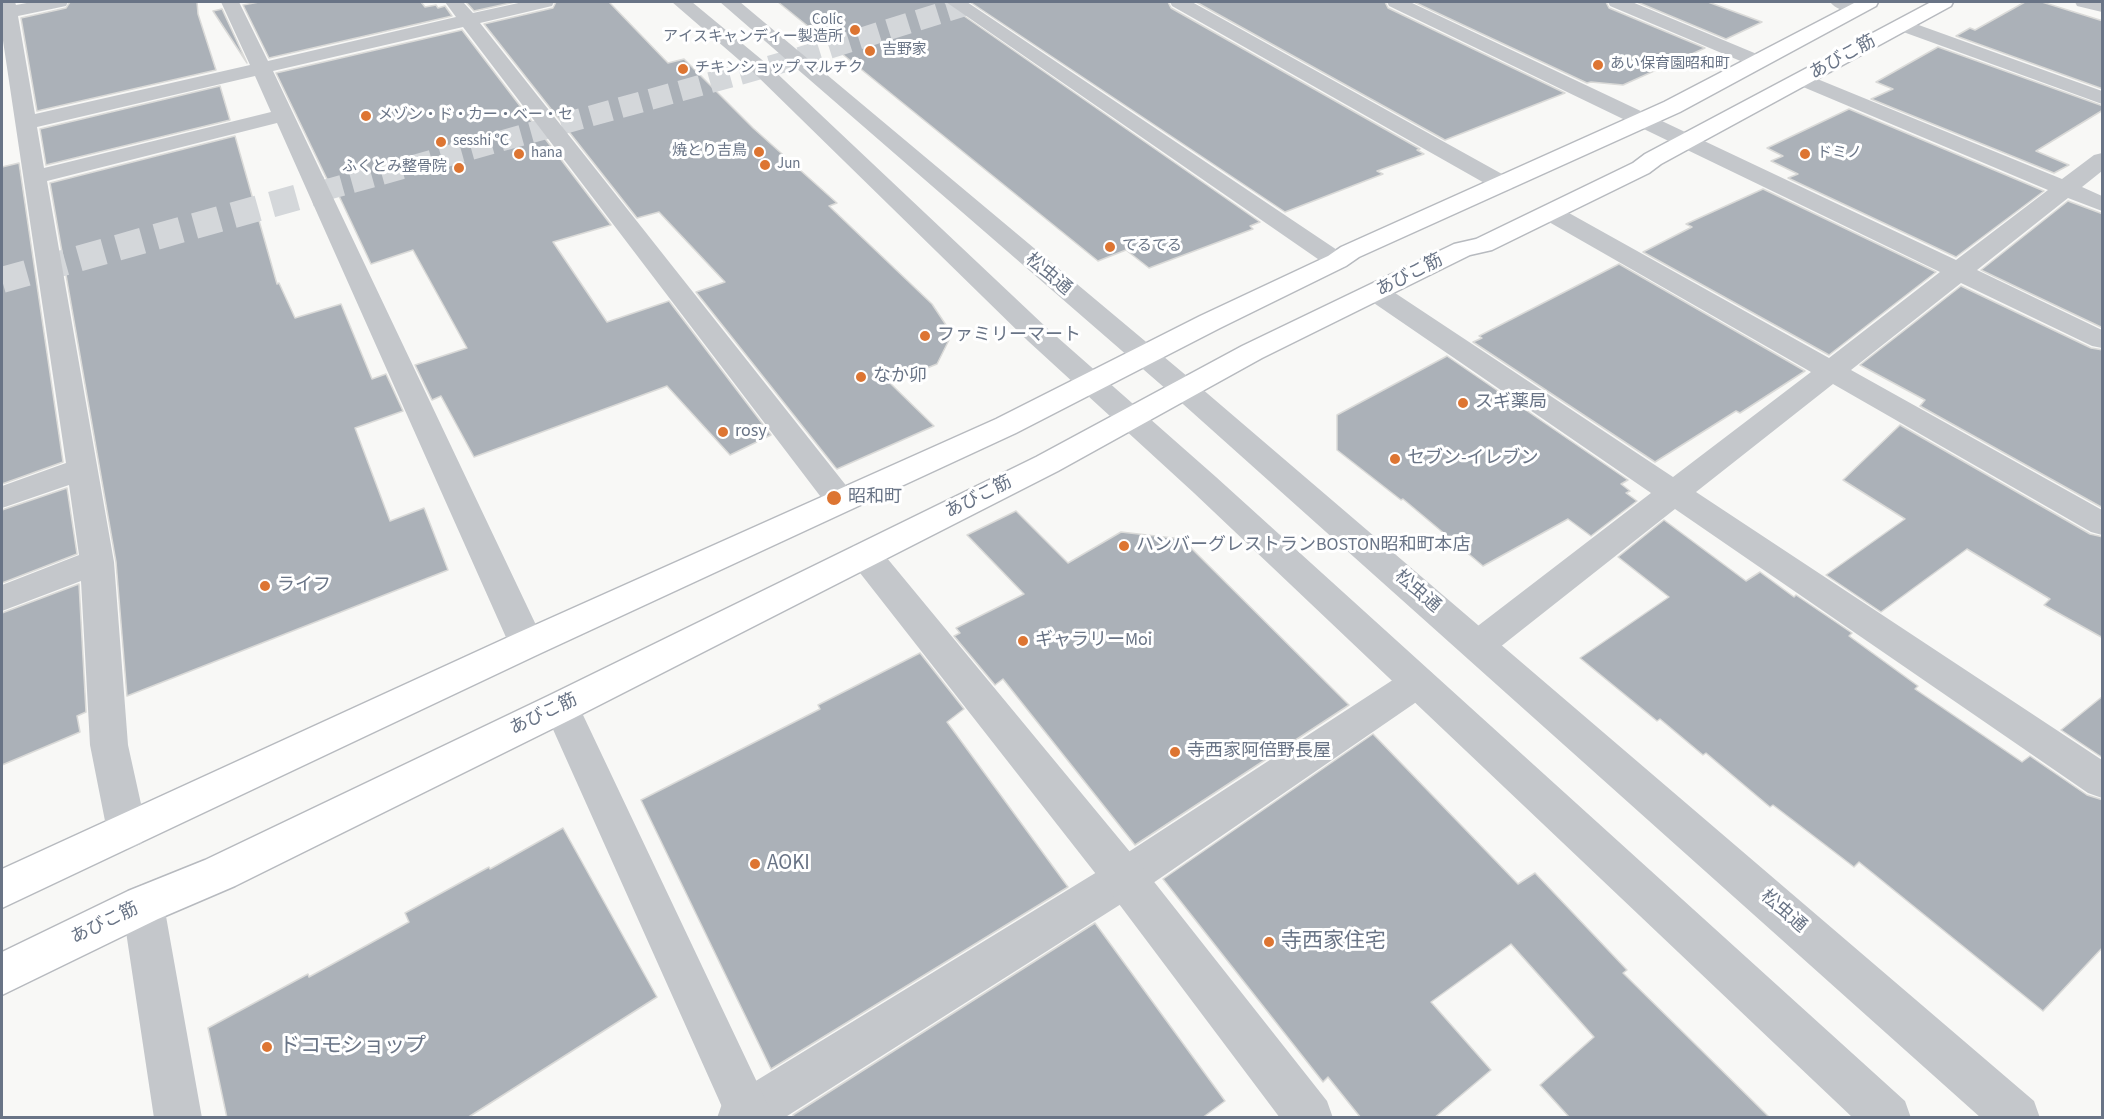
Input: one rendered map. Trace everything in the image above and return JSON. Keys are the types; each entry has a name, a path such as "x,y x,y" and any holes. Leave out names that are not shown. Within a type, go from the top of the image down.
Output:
{"main road":[{"name":"あびこ筋","path":"2,974 143,905 220,873 561,707 1047,464 1252,352 1377,293 1463,249 1484,245 1641,168 1653,159 1944,2"},
{"name":"あびこ筋","path":"2,889 527,644 1006,426 1337,261 1350,252 1644,120 1757,61 1855,4"}],"street":[{"path":"58,2 6,9 97,562 109,745 126,831"},
{"path":"230,2 527,644"},
{"path":"26,123 262,68 461,11 545,2"},
{"path":"681,2 766,74 1038,335 1418,682 1888,1118"},
{"name":"松虫通","path":"729,2 1184,389 2017,1118"},
{"path":"955,2 1337,261"},
{"path":"1179,2 1503,184"},
{"path":"1396,2 2103,340"},
{"path":"1617,2 1757,61"},
{"path":"2084,2 2103,8"},
{"path":"461,11 842,501"},
{"path":"1902,25 2103,98"},
{"path":"1803,80 2103,204"},
{"path":"35,177 284,115"},
{"path":"1478,645 2103,160"},
{"path":"1551,213 2103,524"},
{"path":"1377,293 2103,781"},
{"path":"2,497 82,469"},
{"path":"866,555 1125,878 1310,1118"},
{"path":"2,598 97,562"},
{"path":"561,707 747,1116 1125,878 1418,682"},
{"path":"143,905 178,1118"}],"building":[{"path":"70,2 197,2 198,14 216,70 37,111 21,18 66,8"},
{"path":"259,2 421,2 425,7 445,6 452,16 269,58 243,5"},
{"path":"466,2 515,2 474,11"},
{"path":"556,2 609,2 668,63 684,59 753,128 837,203 829,206 932,304 952,334 937,364 890,383 934,426 837,469 835,467 696,292 725,282 659,212 637,218 484,24 553,8"},
{"path":"778,2 944,2 1260,222 1250,226 1253,229 1149,268 1126,250 1098,261"},
{"path":"970,2 1168,2 1171,8 1420,149 1417,150 1424,154 1377,171 1383,174 1285,212"},
{"path":"1196,2 1385,2 1388,8 1565,93 1445,140"},
{"path":"1414,2 1606,2 1609,8 1705,48 1623,85 1587,83"},
{"path":"1637,2 1708,2 1762,22 1726,39"},
{"path":"2025,2 2042,2 2103,21 2103,89 1956,36 1970,28 1975,30"},
{"path":"222,9 247,63 213,11"},
{"path":"462,30 611,225 553,242 607,322 669,301 771,435 730,455 667,386 474,457 441,396 432,400 415,365 467,348 413,250 371,264 332,181 327,179 276,73"},
{"path":"1938,47 2103,106 2103,110 2036,151 2069,165 2054,173 1871,99 1893,89 1876,82"},
{"path":"220,86 230,120 46,165 40,129"},
{"path":"1849,109 2044,191 1956,257 1788,178 1798,174 1771,161 1783,156 1767,148"},
{"path":"235,136 277,284 279,283 295,318 341,304 372,379 386,374 403,411 355,428 390,521 424,508 448,570 127,696 116,562 50,183"},
{"path":"19,163 63,462 2,484 2,167"},
{"path":"1763,189 1936,272 1829,355 1643,252 1692,227 1686,224"},
{"path":"2068,201 2103,214 2103,328 1981,270"},
{"path":"1619,264 1805,371 1740,413 1736,411 1655,462 1473,342 1482,338 1479,336"},
{"path":"1961,286 2091,348 2103,350 2103,508 1920,406 1925,400 1860,365"},
{"path":"1447,356 1628,480 1621,484 1630,491 1626,493 1637,501 1591,536 1568,519 1483,566 1403,499 1401,500 1337,450 1337,415"},
{"path":"1900,425 2090,534 2103,537 2103,638 2044,605 2050,599 1967,549 1881,612 1826,575 1905,519 1843,480"},
{"path":"67,488 77,554 2,583 2,510"},
{"path":"1016,511 1068,563 1121,532 1182,539 1349,705 1135,845 1003,679 995,685 954,636 960,633 956,628 1024,594 967,535"},
{"path":"1664,520 1746,581 1760,572 1794,597 1796,595 1852,633 1849,636 1918,686 1915,689 2022,762 2030,756 2087,795 2103,800 2103,947 2043,1011 1859,862 1854,867 1773,805 1770,807 1706,753 1703,755 1660,719 1657,721 1580,658 1669,597 1618,557"},
{"path":"79,584 86,712 77,716 80,732 2,765 2,613"},
{"path":"920,653 964,709 947,722 1068,887 771,1069 641,800 820,709 818,705"},
{"path":"2103,696 2103,758 2061,730"},
{"path":"1373,734 1518,884 1535,873 1627,970 1623,973 1770,1118 1570,1118 1540,1085 1594,1037 1511,944 1431,1002 1491,1070 1434,1118 1361,1118 1328,1077 1323,1082 1163,879"},
{"path":"563,828 657,997 467,1118 227,1118 208,1028 308,974 309,977 409,922 405,913"},
{"path":"1095,923 1225,1101 1202,1118 795,1118 793,1115"}],"tunnel":[{"path":"322,191 795,59 976,2"},
{"path":"2,280 327,189"}],"place":[{"name":"Colic アイスキャンディー製造所","path":"855,30"},
{"name":"吉野家","path":"870,51"},
{"name":"あい保育園昭和町","path":"1598,65"},
{"name":"チキンショップ マルチク","path":"683,69"},
{"name":"メゾン・ド・カー・ベー・セ","path":"366,116"},
{"name":"sesshi ℃","path":"441,142"},
{"name":"焼とり吉鳥","path":"759,152"},
{"name":"hana","path":"519,154"},
{"name":"ドミノ","path":"1805,154"},
{"name":"Jun","path":"765,165"},
{"name":"ふくとみ整骨院","path":"459,168"},
{"name":"てるてる","path":"1110,247"},
{"name":"ファミリーマート","path":"925,336"},
{"name":"なか卯","path":"861,377"},
{"name":"スギ薬局","path":"1463,403"},
{"name":"rosy","path":"723,432"},
{"name":"セブン-イレブン","path":"1395,459"},
{"name":"昭和町","path":"834,498"},
{"name":"ハンバーグレストランBOSTON昭和町本店","path":"1124,546"},
{"name":"ライフ","path":"265,586"},
{"name":"ギャラリーMoi","path":"1023,641"},
{"name":"寺西家阿倍野長屋","path":"1175,752"},
{"name":"AOKI","path":"755,864"},
{"name":"寺西家住宅","path":"1269,942"},
{"name":"ドコモショップ","path":"267,1047"}]}
